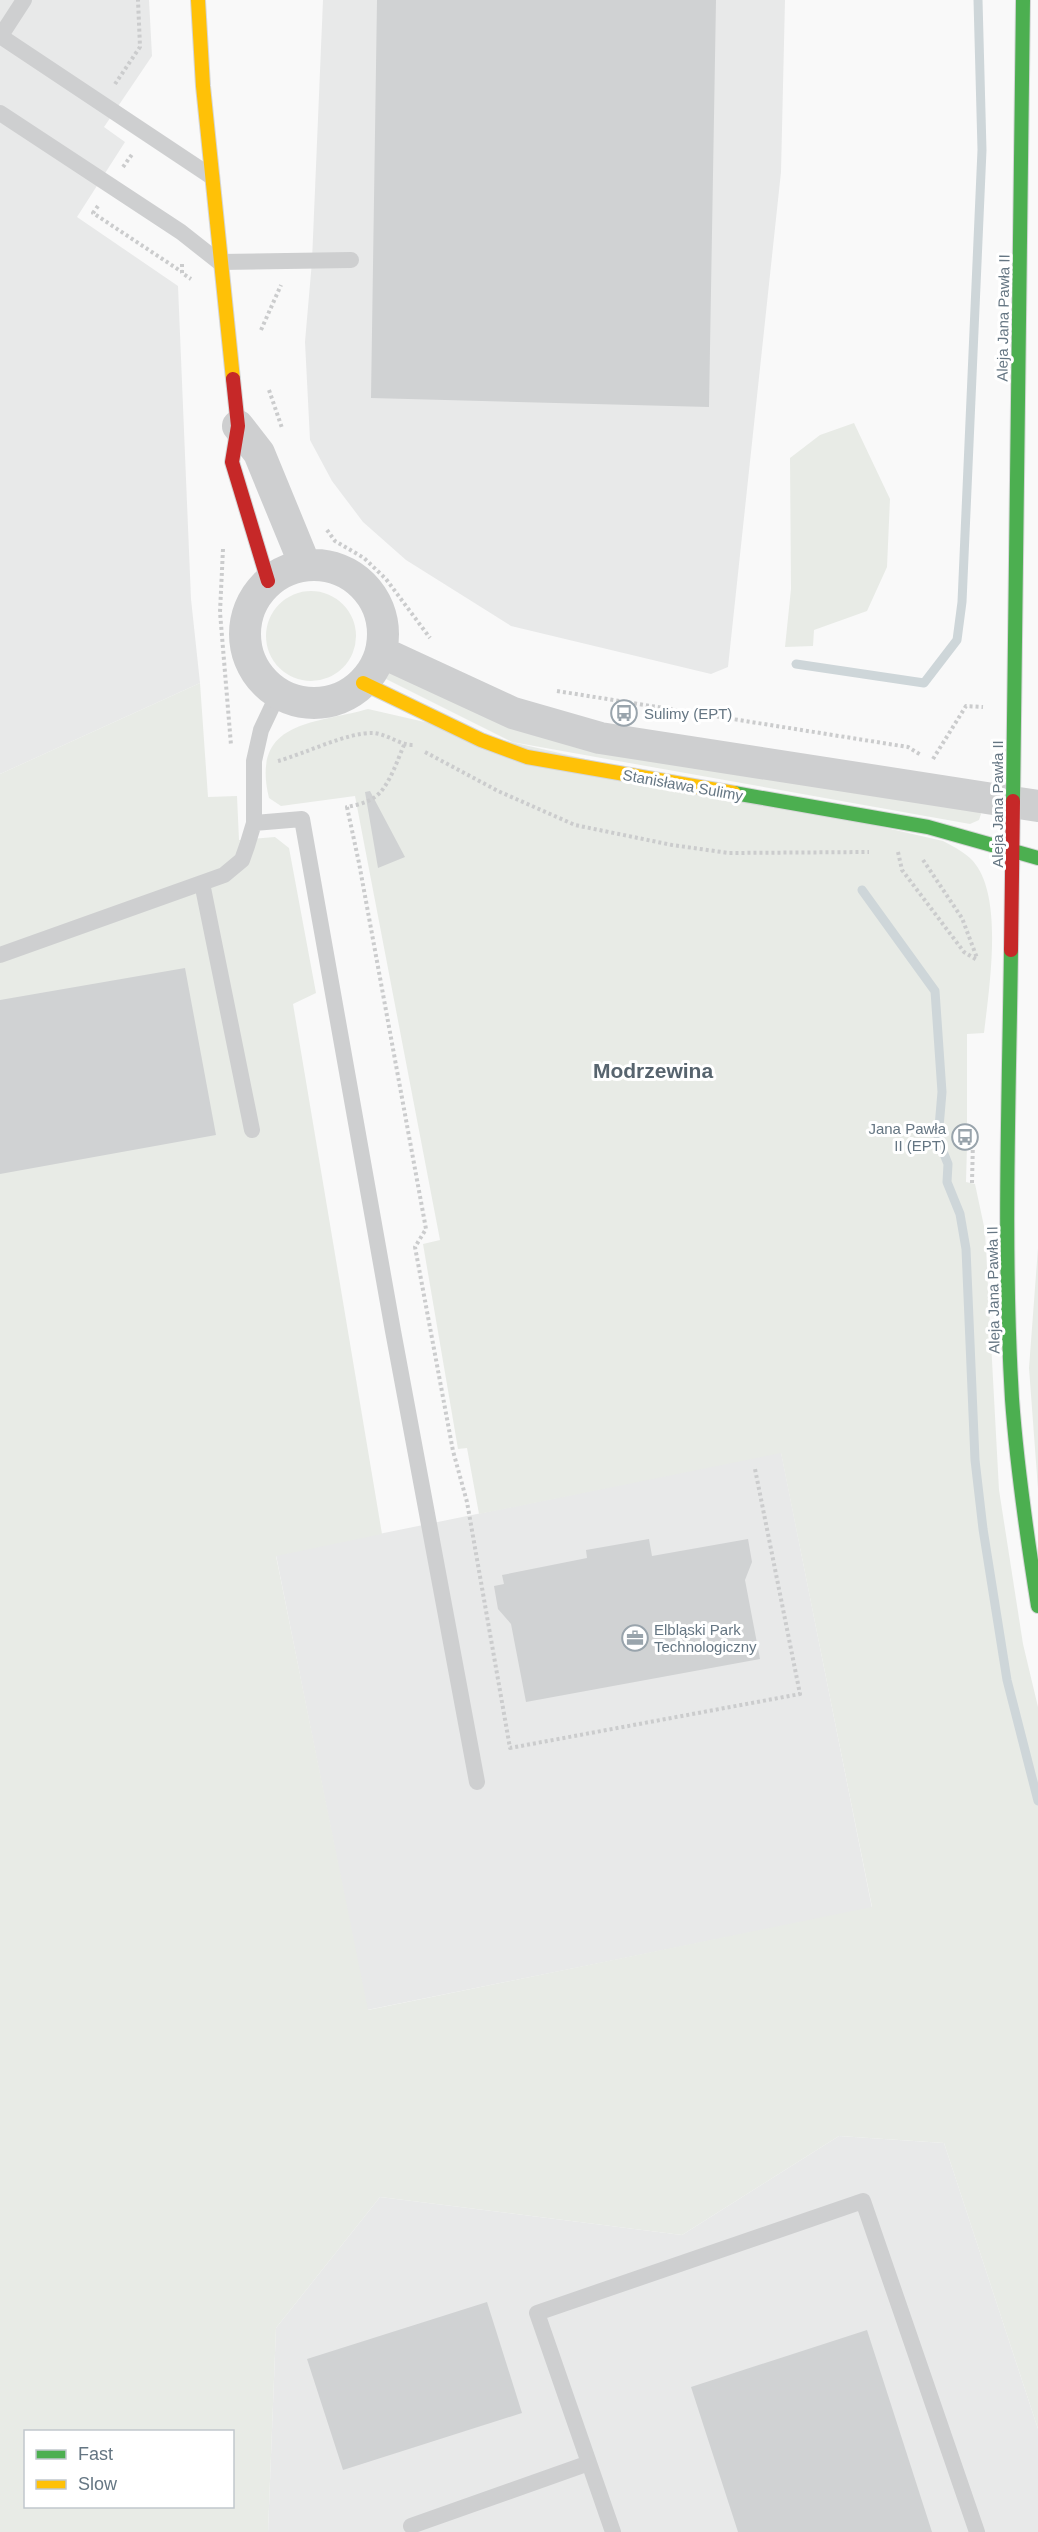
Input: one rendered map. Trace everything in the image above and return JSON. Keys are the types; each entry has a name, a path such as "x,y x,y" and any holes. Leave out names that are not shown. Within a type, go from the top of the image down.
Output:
{"street":[{"path":"198,0 203,86 214,178 219,262 238,426 232,462 268,581"},
{"name":"Aleja Jana Pawła II","path":"1023,0 1014,708 1026,803 1013,853 1008,1161 1010,1349 1015,1433 1023,1516 1038,1606"},
{"path":"238,426 259,453 305,565"},
{"path":"305,565 328,566 349,574 366,589 378,608 384,630 381,652 374,669 363,683 345,697 322,704 300,703 278,694 258,677 246,653 244,627 252,602 268,581 285,570 305,565"},
{"path":"381,652 513,713 600,738 1026,803"},
{"name":"Stanisława Sulimy","path":"363,683 481,740 527,757 928,827 1013,853 1038,858"},
{"path":"1012,944 1029,929"}],"lane":[{"path":"24,0 0,37 214,178"},
{"path":"0,113 181,232 219,262 351,260"},
{"path":"0,954 224,875 242,860 254,823 254,761 261,730 278,694"},
{"path":"254,823 302,819 393,1331 477,1782"},
{"path":"202,883 252,1130"},
{"path":"613,2532 537,2313 863,2201 977,2532"},
{"path":"411,2526 589,2463"}],"path":[{"path":"259,335 281,285 281,261"},
{"path":"268,386 285,439"},
{"path":"320,522 335,541 364,558 386,579 434,643"},
{"path":"555,690 908,747 932,762 966,706 1014,708"},
{"path":"413,745 418,736"},
{"path":"404,745 379,793 368,800 347,807 362,875 426,1229 415,1247 453,1451 467,1502 510,1748 800,1694 755,1469"},
{"path":"424,751 498,791 575,825 672,845 729,853 878,852"},
{"path":"888,852 909,854"},
{"path":"898,852 902,870 964,952 977,959"},
{"path":"921,855 962,918 977,959 977,971"},
{"path":"972,1183 973,1136"}],"shaded area":[{"path":"0,0 149,0 152,56 104,127 125,142 77,217 178,286 191,599 200,683 0,774"},
{"path":"323,0 785,0 781,172 728,667 711,674 511,626 406,560 363,522 332,481 310,440 305,342 312,261"},
{"path":"854,423 890,499 887,567 867,611 814,630 813,646 785,647 791,589 790,458 820,435"},
{"path":"311,591 328,595 343,604 352,619 356,636 352,653 343,668 328,677 311,681 294,677 279,668 270,653 266,636 270,619 279,604 294,595"},
{"path":"389,670 482,712 977,808 981,814 979,820 970,824 512,742 384,678"},
{"path":"200,683 208,797 237,796 239,840 275,837 289,848 316,993 293,1004 382,1534 276,1556 368,2010 872,1907 781,1453 479,1514 467,1448 458,1449 423,1244 440,1240 355,796 281,806 269,798 266,772 269,753 278,740 292,730 308,723 368,709 943,841 956,848 973,861 984,881 992,923 991,970 984,1033 967,1034 967,1125 961,1125 960,1144 967,1146 966,1182 975,1184 985,1231 999,1490 1023,1644 1038,1707 1038,2429 944,2143 839,2136 682,2235 380,2197 276,2328 268,2532 0,2532 0,774"},
{"path":"1038,1248 1038,1489 1029,1368"},
{"name":"Elbląski Park Technologiczny","path":"781,1452 872,1908 367,2010 276,1555"},
{"path":"839,2136 944,2143 1038,2429 1038,2532 268,2532 276,2328 380,2197 682,2235"}],"building":[{"path":"377,0 716,0 709,407 371,398"},
{"path":"370,791 405,857 378,868 365,792"},
{"path":"185,968 216,1135 0,1174 0,1000"},
{"name":"Elbląski Park Technologiczny","path":"649,1539 652,1556 748,1539 752,1562 745,1580 760,1659 526,1702 511,1624 498,1609 494,1586 504,1584 502,1575 587,1558 586,1550"},
{"path":"487,2302 522,2413 343,2470 307,2359"},
{"path":"867,2330 932,2532 738,2532 691,2387"}],"waterway":[{"path":"796,664 924,683 957,640 962,602 982,150 978,0"},
{"path":"862,890 935,991 942,1092 938,1139 948,1164 947,1182 960,1214 966,1249 975,1460 983,1529 1007,1680 1038,1801"}],"traffic: fast":[{"path":"1013,801 1023,0"},
{"path":"734,793 928,827 1038,858"},
{"path":"1011,950 1007,1175 1009,1343 1017,1451 1038,1606"}],"traffic: slow":[{"path":"198,0 203,86 233,379"},
{"path":"363,683 481,740 527,757 734,793"}],"traffic: jam":[{"path":"233,379 238,426 232,462 268,581"},
{"path":"1011,950 1013,801"}],"place":[{"name":"Sulimy (EPT)","path":"624,713"},
{"name":"Jana Pawła II (EPT)","path":"965,1137"},
{"name":"Elbląski Park Technologiczny","path":"635,1638"}],"district":[{"name":"Modrzewina","path":"653,1070"}]}
